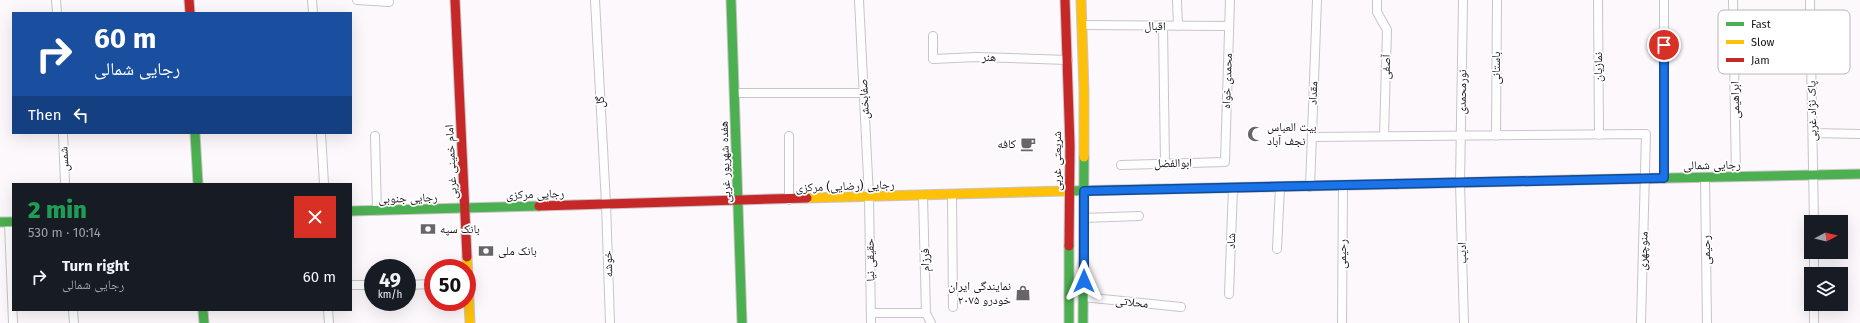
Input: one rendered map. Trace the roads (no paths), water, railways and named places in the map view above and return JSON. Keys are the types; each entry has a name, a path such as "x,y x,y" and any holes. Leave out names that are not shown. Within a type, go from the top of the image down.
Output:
{"street":[{"path":"56,0 57,12"},
{"path":"189,0 190,12"},
{"path":"312,0 313,12"},
{"path":"357,0 389,2"},
{"name":"امام خمینی غربی","path":"455,0 467,259"},
{"name":"گل","path":"595,0 606,204"},
{"name":"هفده شهریور غربی","path":"731,0 742,323"},
{"name":"صفابخش","path":"859,0 869,197"},
{"name":"شریعتی غربی","path":"1064,0 1068,60 1070,146 1069,323"},
{"path":"1081,0 1084,191 1083,323"},
{"path":"1178,0 1178,26"},
{"name":"محمدی خواه","path":"1225,162 1230,0"},
{"name":"مقداد","path":"1310,187 1317,0"},
{"name":"آصفی","path":"1377,0 1377,12 1387,30 1384,136"},
{"name":"نورمحمدی","path":"1460,183 1463,0"},
{"name":"باستانی","path":"1496,136 1497,0"},
{"name":"نمازیان","path":"1598,0 1599,135"},
{"path":"1664,0 1664,178"},
{"name":"ابراهیمی","path":"1733,0 1733,10"},
{"name":"پاک نژاد غربی","path":"1810,0 1810,10"},
{"name":"اقبال","path":"1082,25 1229,26"},
{"path":"1163,26 1165,164"},
{"name":"هنر","path":"934,36 933,59 977,57 1068,60"},
{"name":"ابراهیمی","path":"1734,74 1736,177"},
{"name":"پاک نژاد غربی","path":"1812,74 1814,215"},
{"path":"734,93 863,93"},
{"path":"1813,133 1860,134"},
{"name":"شمس","path":"63,134 65,183"},
{"path":"195,134 198,183"},
{"path":"321,134 324,183"},
{"name":"منوچهری","path":"1599,135 1646,134 1641,323"},
{"path":"1312,137 1599,135"},
{"path":"375,136 377,211"},
{"path":"789,136 789,200"},
{"name":"ابوالفضل","path":"1121,164 1225,162"},
{"name":"رجایی شمالی","path":"1084,191 1860,174"},
{"name":"رحیمی","path":"1705,178 1707,323"},
{"name":"ادیب","path":"1460,183 1464,323"},
{"name":"رحیمی","path":"1342,323 1343,186"},
{"path":"1277,249 1280,187"},
{"name":"شاد","path":"1229,294 1232,188"},
{"name":"رجایی (رضایی) مرکزی","path":"606,204 1084,191"},
{"path":"952,195 953,307"},
{"name":"فرزام","path":"924,196 926,313 932,323"},
{"name":"حقیقی نیا","path":"869,197 871,323"},
{"name":"رجایی مرکزی","path":"465,208 606,204"},
{"name":"خوشه","path":"606,204 610,323"},
{"name":"رجایی جنوبی","path":"352,212 465,208"},
{"path":"1084,218 1139,216"},
{"path":"7,222 12,306"},
{"path":"352,285 364,285"},
{"name":"محلاتی","path":"1083,297 1181,307"},
{"path":"12,311 13,323"},
{"path":"73,311 74,323"},
{"path":"203,311 204,323"},
{"path":"328,311 329,323"},
{"name":"امام خمینی غربی","path":"469,311 470,323"},
{"path":"1814,311 1814,323"},
{"path":"871,313 926,313"}],"place":[{"name":"بیت العباس نجف آباد","path":"1255,134"},
{"name":"کافه","path":"1028,144"},
{"name":"بانک سپه","path":"428,229"},
{"name":"بانک ملی","path":"486,251"},
{"name":"نمایندگی ایران خودرو ۲۰۷۵","path":"1023,293"}]}
